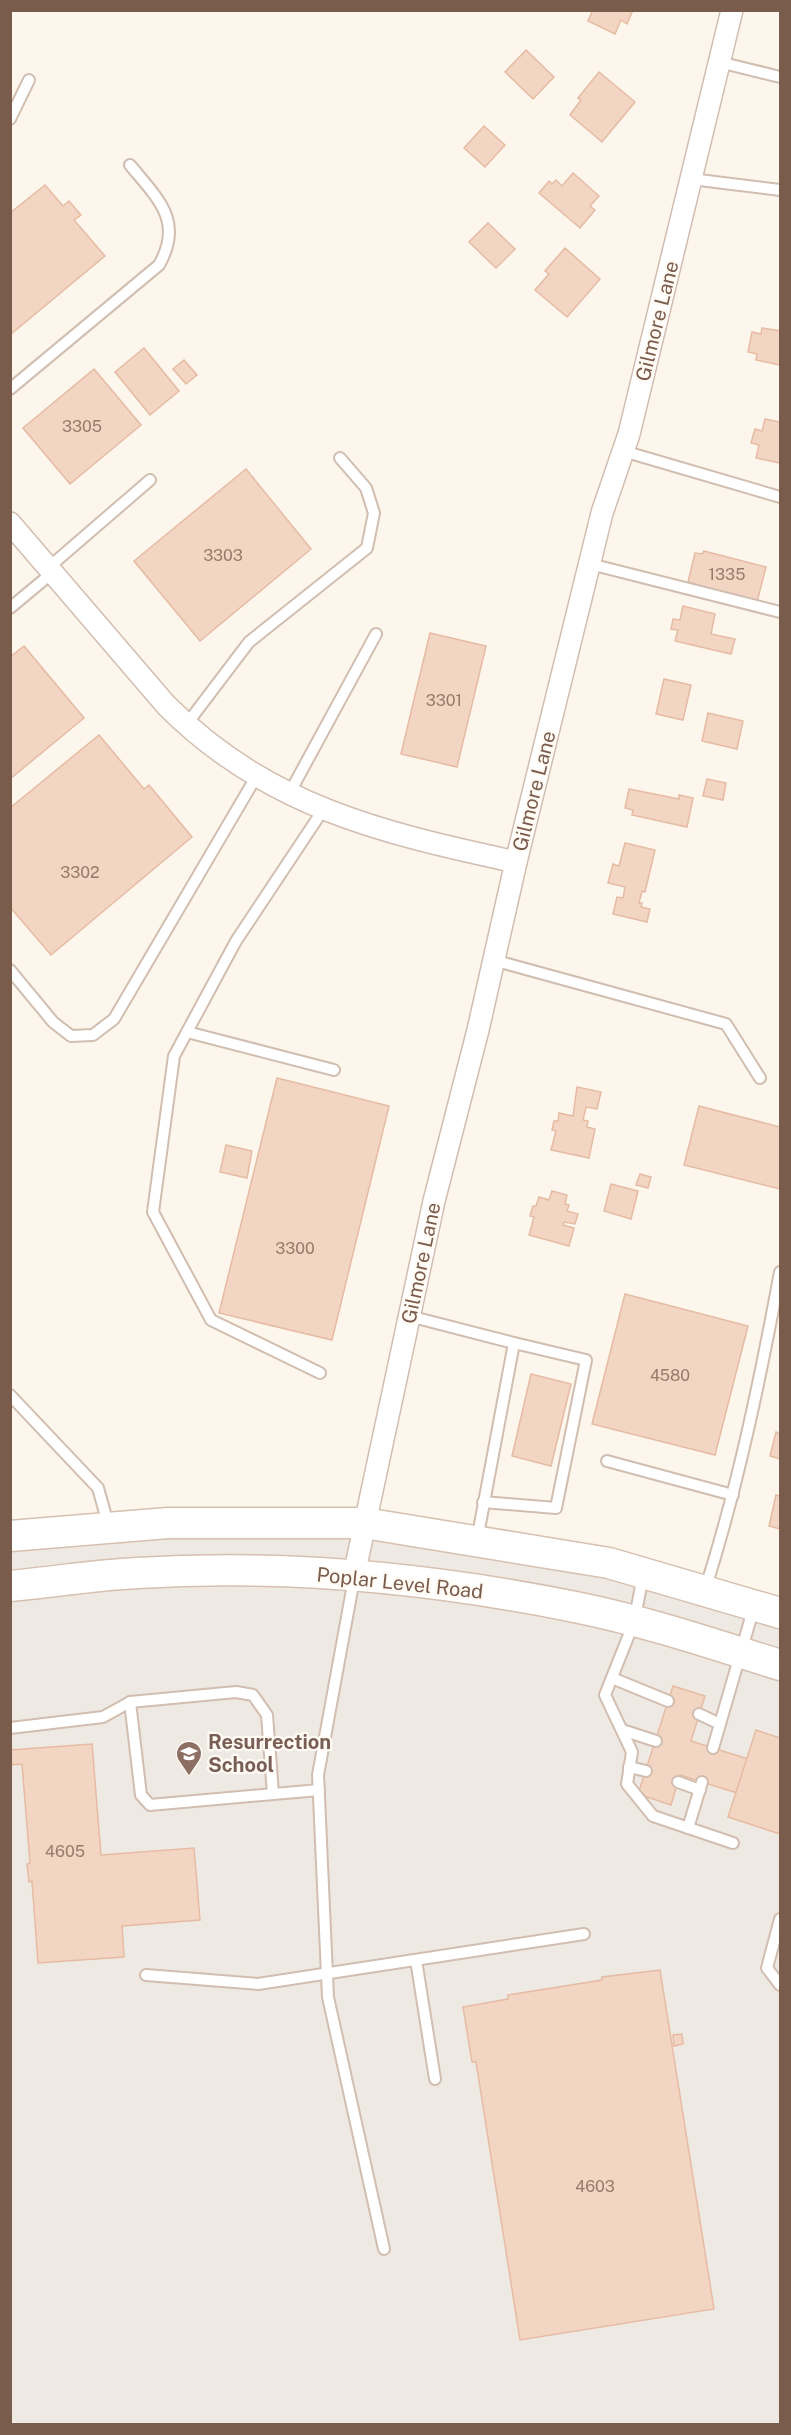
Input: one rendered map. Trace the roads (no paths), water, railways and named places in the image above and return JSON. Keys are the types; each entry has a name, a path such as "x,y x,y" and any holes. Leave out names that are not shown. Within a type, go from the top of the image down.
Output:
{"main road":[{"path":"10,1536 168,1523 364,1523 609,1563 767,1609"},
{"name":"Poplar Level Road","path":"10,1586 136,1573 233,1570 354,1575 470,1588 577,1608 634,1622 780,1665"}],"street":[{"name":"Gilmore Lane","path":"354,1575 409,1316 516,862 602,513 623,451 732,10"},
{"path":"10,523 113,646 186,725 256,777 323,810 356,823 430,843 516,862"}],"lane":[{"path":"719,62 780,77"},
{"path":"10,119 29,80"},
{"path":"10,389 159,265 170,247 169,226 162,204 130,165"},
{"path":"691,179 780,190"},
{"path":"623,451 780,497"},
{"path":"186,725 249,642 367,548 374,513 366,488 340,458"},
{"path":"10,608 150,480"},
{"path":"590,564 780,612"},
{"path":"289,794 376,634"},
{"path":"10,970 53,1022 70,1036 93,1035 114,1018 256,777"},
{"path":"320,1373 211,1320 153,1212 174,1056 236,941 323,810"},
{"path":"494,960 726,1024 760,1078"},
{"path":"187,1032 334,1070"},
{"path":"705,1590 733,1495 755,1407 780,1272"},
{"path":"409,1316 586,1360 556,1508 483,1502"},
{"path":"477,1541 514,1343"},
{"path":"10,1395 98,1488 109,1527"},
{"path":"607,1461 733,1495"},
{"path":"644,1573 634,1622 605,1695 632,1752 627,1784 653,1816 733,1843"},
{"path":"354,1575 318,1775 328,1997 384,2249"},
{"path":"713,1748 742,1653 767,1609"},
{"path":"612,1678 668,1701"},
{"path":"10,1728 103,1717 130,1702 236,1692 253,1695 267,1715 273,1794"},
{"path":"130,1702 141,1795 150,1805 319,1790"},
{"path":"699,1714 720,1724"},
{"path":"622,1730 656,1741"},
{"path":"629,1767 646,1771"},
{"path":"678,1782 701,1786 688,1828"},
{"path":"780,1918 767,1968 780,1985"},
{"path":"146,1975 258,1984 584,1934"},
{"path":"416,1960 435,2079"}],"place":[{"name":"Resurrection School","path":"189,1777"}]}
